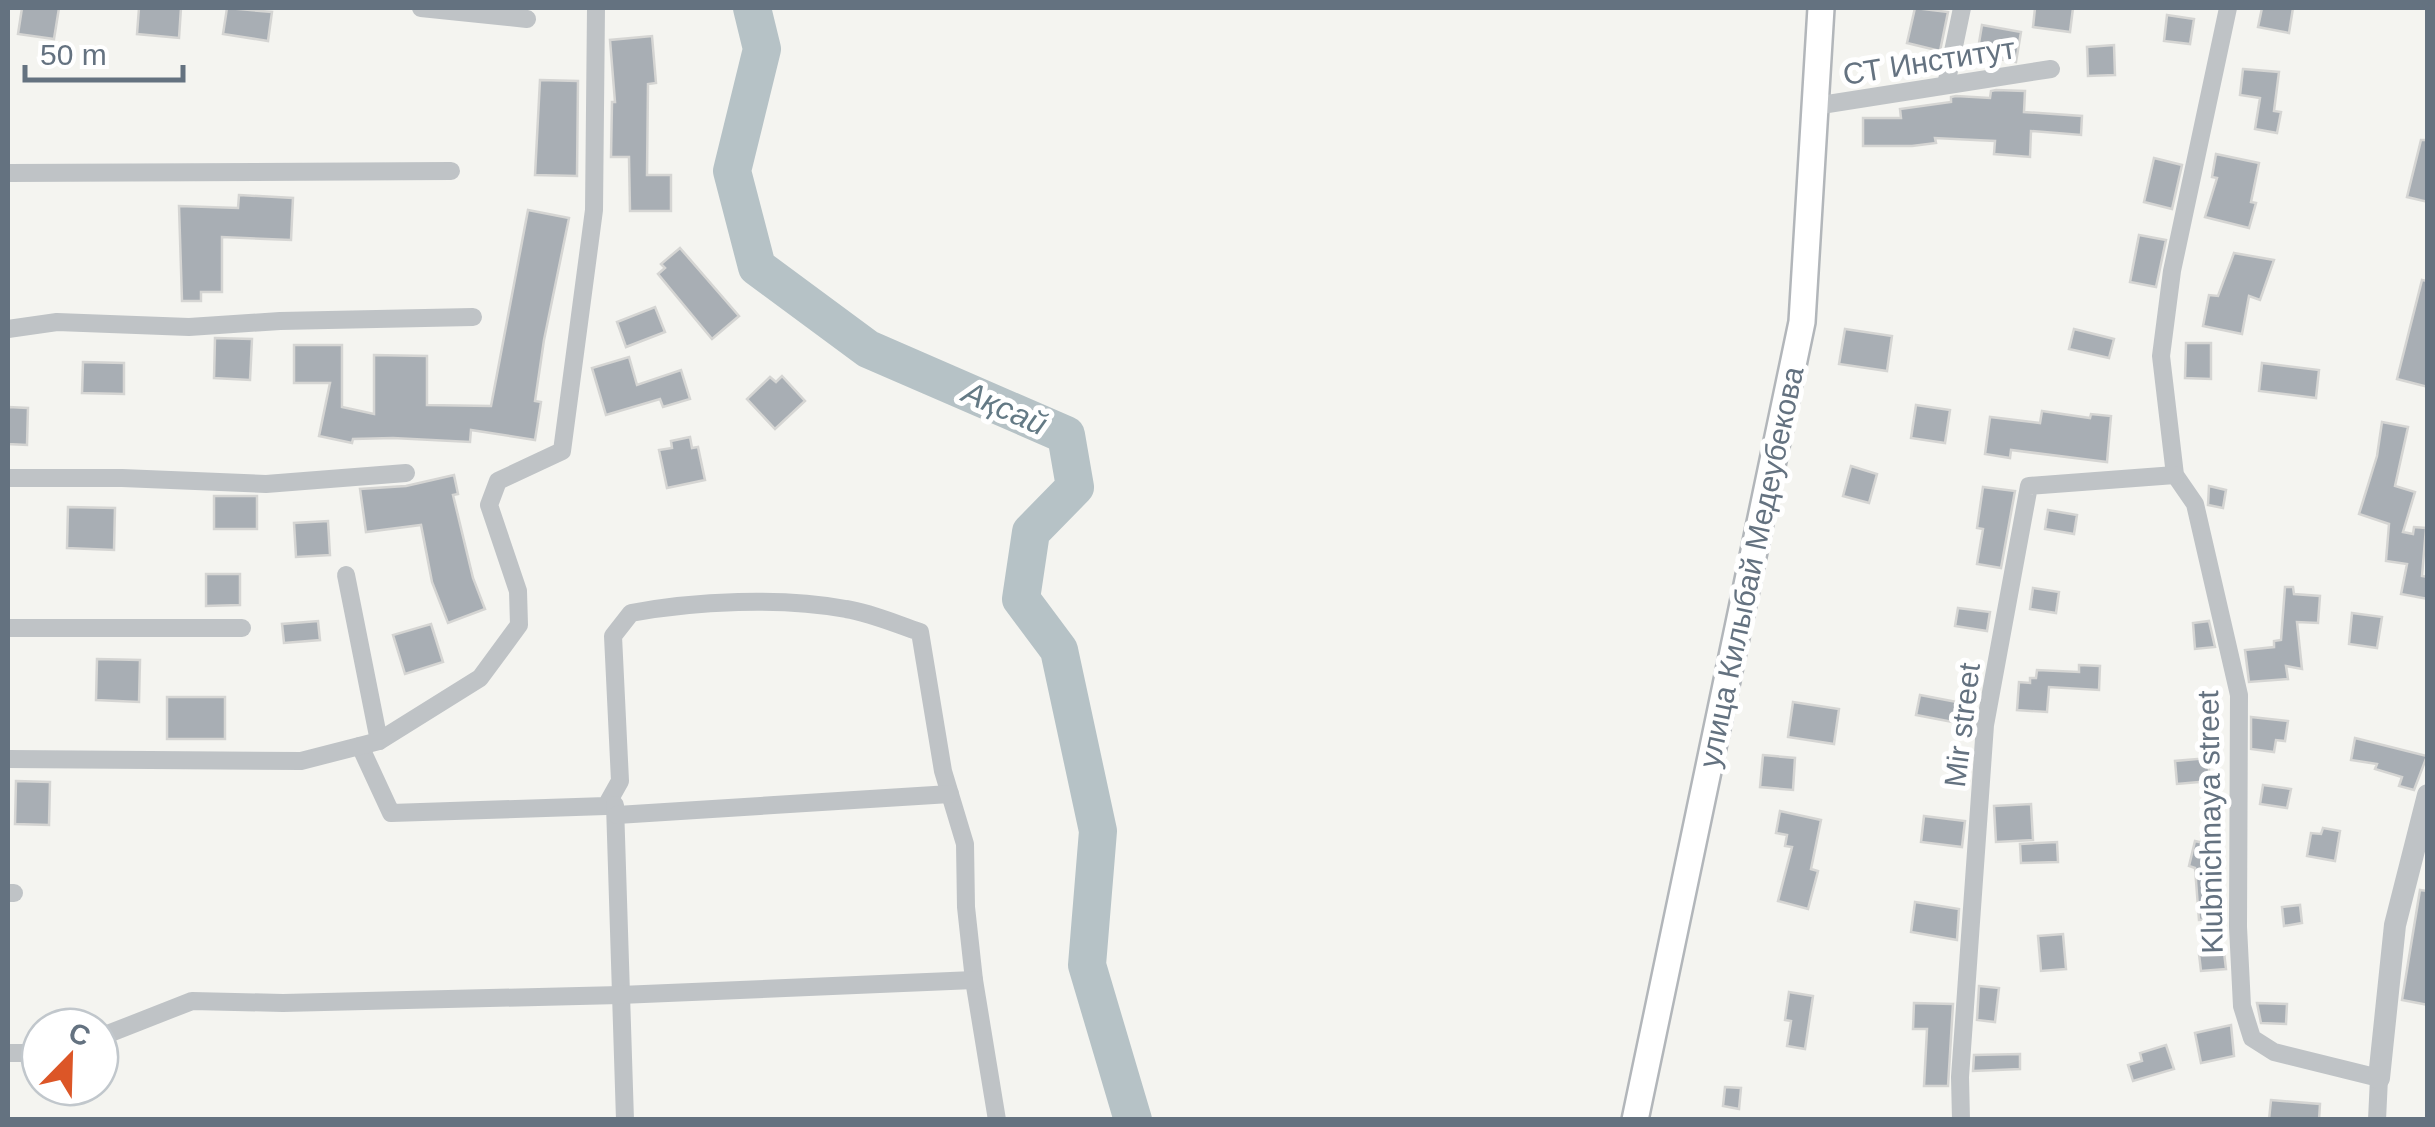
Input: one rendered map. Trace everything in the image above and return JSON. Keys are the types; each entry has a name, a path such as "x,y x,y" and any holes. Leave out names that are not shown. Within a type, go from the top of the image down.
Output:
{"main road":[{"name":"улица Килыбай Медеубекова","path":"1634,1120 1802,322 1822,8"}],"street":[{"path":"421,8 526,19"},
{"path":"8,759 300,760 370,743 480,678 519,625 518,591 489,505 498,482 562,450 594,210 596,8"},
{"path":"1946,85 1962,8"},
{"name":"Klubnichnaya street","path":"2228,8 2172,271 2161,356 2175,475 2194,504 2239,695 2238,927 2242,1006 2252,1038 2274,1052 2379,1078"},
{"name":"СТ Институт","path":"1815,106 2051,69"},
{"path":"8,173 451,172"},
{"path":"8,329 57,322 189,327 473,317"},
{"path":"8,478 266,484 406,473"},
{"name":"Mir street","path":"1960,1120 1985,725 2030,486 2175,475"},
{"path":"346,574 370,743 391,813 606,806 620,782 613,636 631,613 683,604 760,603 847,609 920,632 936,735 966,844 966,907 996,1120"},
{"path":"8,628 242,628"},
{"path":"613,794 617,815 625,1120"},
{"path":"617,815 950,794"},
{"path":"2377,1120 2395,925 2428,794"},
{"path":"120,1029 192,1002 620,994 974,980"}],"building":[{"path":"22,8 59,8 54,39 18,34"},
{"path":"139,8 181,8 179,38 137,34"},
{"path":"227,8 272,12 268,41 223,34"},
{"path":"1915,8 1948,12 1940,51 1907,43"},
{"path":"2035,8 2073,8 2070,32 2033,27"},
{"path":"2262,8 2293,8 2289,33 2258,27"},
{"path":"2167,15 2194,19 2190,44 2164,41"},
{"path":"1982,25 2021,32 2016,62 1977,55"},
{"path":"652,36 656,83 648,84 647,175 671,175 671,211 630,211 629,157 611,157 615,102 610,40"},
{"path":"2114,45 2115,75 2088,76 2087,47"},
{"path":"2243,69 2279,72 2274,111 2281,112 2277,133 2255,129 2260,98 2240,95"},
{"path":"540,80 578,81 577,176 535,175"},
{"path":"1991,91 2025,91 2024,112 2082,116 2081,135 2031,131 2030,157 1994,154 1995,141 1935,138 1936,143 1912,146 1863,146 1863,118 1901,118 1900,109 1951,102 1951,97 1956,96 1990,98"},
{"path":"2421,140 2428,140 2428,202 2407,197"},
{"path":"2216,154 2259,163 2251,202 2256,203 2249,228 2205,217 2217,178 2212,177"},
{"path":"2154,158 2182,165 2172,209 2144,202"},
{"path":"239,195 293,198 291,240 222,237 222,292 201,292 201,301 182,301 179,206 238,208"},
{"path":"528,210 569,218 544,340 535,401 541,402 535,440 471,430 470,442 393,438 353,439 352,443 319,436 330,383 294,383 294,345 342,345 342,407 374,414 374,355 427,356 427,405 491,406"},
{"path":"2139,235 2166,240 2156,287 2130,282"},
{"path":"680,248 739,316 712,339 658,274 665,268 661,264"},
{"path":"2234,253 2274,260 2260,300 2249,296 2242,334 2203,326 2209,295 2218,296"},
{"path":"2422,280 2428,281 2428,387 2397,379"},
{"path":"655,307 665,332 626,347 617,322"},
{"path":"1845,329 1892,336 1887,371 1839,364"},
{"path":"2074,329 2114,339 2109,358 2069,349"},
{"path":"215,338 252,339 250,380 214,378"},
{"path":"2186,343 2211,343 2211,379 2185,378"},
{"path":"629,357 637,385 681,370 690,399 663,407 660,399 606,415 592,368"},
{"path":"83,362 124,363 124,394 82,393"},
{"path":"2262,363 2319,370 2316,398 2259,391"},
{"path":"782,376 805,401 775,429 747,399 770,377 776,382"},
{"path":"1916,405 1950,410 1945,443 1911,438"},
{"path":"8,407 28,408 27,445 8,444"},
{"path":"2042,411 2090,418 2091,414 2111,416 2107,462 2011,450 2010,458 1985,454 1990,417 2040,423"},
{"path":"2382,422 2408,427 2395,486 2415,492 2403,532 2413,534 2414,527 2426,528 2422,576 2428,577 2428,599 2401,594 2407,564 2386,561 2389,524 2359,514 2377,456"},
{"path":"690,437 692,448 698,447 705,480 667,488 659,450 672,448 671,441"},
{"path":"1851,466 1877,474 1869,503 1843,496"},
{"path":"454,475 458,494 453,495 473,578 485,609 448,623 432,582 421,525 366,532 360,489 406,486"},
{"path":"2209,486 2226,490 2223,508 2208,505"},
{"path":"1983,487 2015,491 2001,568 1977,564 1983,529 1977,528"},
{"path":"214,496 257,496 257,529 214,529"},
{"path":"68,507 115,508 114,550 67,548"},
{"path":"2048,510 2077,515 2074,534 2045,529"},
{"path":"328,521 330,555 296,557 294,523"},
{"path":"206,574 240,574 240,605 206,606"},
{"path":"2285,587 2293,587 2294,594 2320,596 2318,623 2297,622 2302,669 2286,666 2288,679 2249,682 2245,650 2274,647 2274,641 2281,640"},
{"path":"2033,588 2059,592 2056,613 2030,609"},
{"path":"1958,608 1990,612 1987,631 1955,626"},
{"path":"2352,613 2382,617 2377,648 2349,644"},
{"path":"318,621 320,640 284,643 282,624"},
{"path":"2209,621 2215,647 2195,649 2193,623"},
{"path":"431,624 443,662 405,674 393,635"},
{"path":"97,659 140,660 139,702 96,700"},
{"path":"2079,665 2100,666 2099,690 2049,687 2047,712 2017,710 2019,682 2030,683 2037,670 2079,672"},
{"path":"1920,695 1962,703 1958,723 1916,715"},
{"path":"167,697 225,697 225,739 167,739"},
{"path":"1793,702 1839,709 1834,744 1788,737"},
{"path":"2251,717 2288,721 2285,741 2276,740 2274,752 2251,749"},
{"path":"2355,738 2427,756 2414,790 2399,786 2402,777 2375,769 2377,764 2351,760"},
{"path":"1763,755 1795,758 1793,790 1760,787"},
{"path":"2208,758 2210,781 2177,784 2175,761"},
{"path":"16,781 50,782 49,825 15,824"},
{"path":"2263,785 2291,789 2287,808 2260,804"},
{"path":"2031,804 2033,840 1996,842 1994,806"},
{"path":"1780,811 1821,820 1811,869 1818,871 1808,909 1778,901 1792,847 1785,846 1787,835 1776,833"},
{"path":"1924,816 1965,821 1962,847 1921,842"},
{"path":"2323,828 2340,831 2335,861 2307,856 2311,833 2321,834"},
{"path":"2195,841 2217,846 2205,893 2223,891 2225,918 2199,920 2195,868 2189,866"},
{"path":"2057,842 2058,862 2021,863 2020,844"},
{"path":"2420,890 2428,891 2428,1005 2402,1000"},
{"path":"1915,902 1959,909 1957,940 1911,932"},
{"path":"2300,905 2302,923 2284,926 2282,907"},
{"path":"2063,934 2066,969 2041,971 2038,936"},
{"path":"2224,952 2226,969 2201,971 2199,954"},
{"path":"1979,986 1999,988 1995,1022 1977,1020"},
{"path":"1789,992 1813,996 1805,1049 1787,1046 1791,1021 1785,1020"},
{"path":"1914,1003 1953,1004 1948,1086 1924,1086 1927,1029 1913,1029"},
{"path":"2257,1003 2287,1004 2286,1024 2261,1023"},
{"path":"2231,1025 2234,1056 2201,1063 2195,1033"},
{"path":"2166,1045 2174,1069 2133,1081 2128,1065 2142,1061 2140,1053"},
{"path":"2020,1054 2020,1069 1973,1071 1974,1055"},
{"path":"1725,1087 1741,1088 1739,1109 1723,1106"},
{"path":"2271,1100 2320,1104 2319,1120 2269,1120"}],"waterway":[{"name":"Ақсай","path":"752,8 762,49 732,171 757,267 868,349 1066,435 1075,487 1031,532 1021,599 1059,650 1098,831 1087,965 1133,1120"}]}
